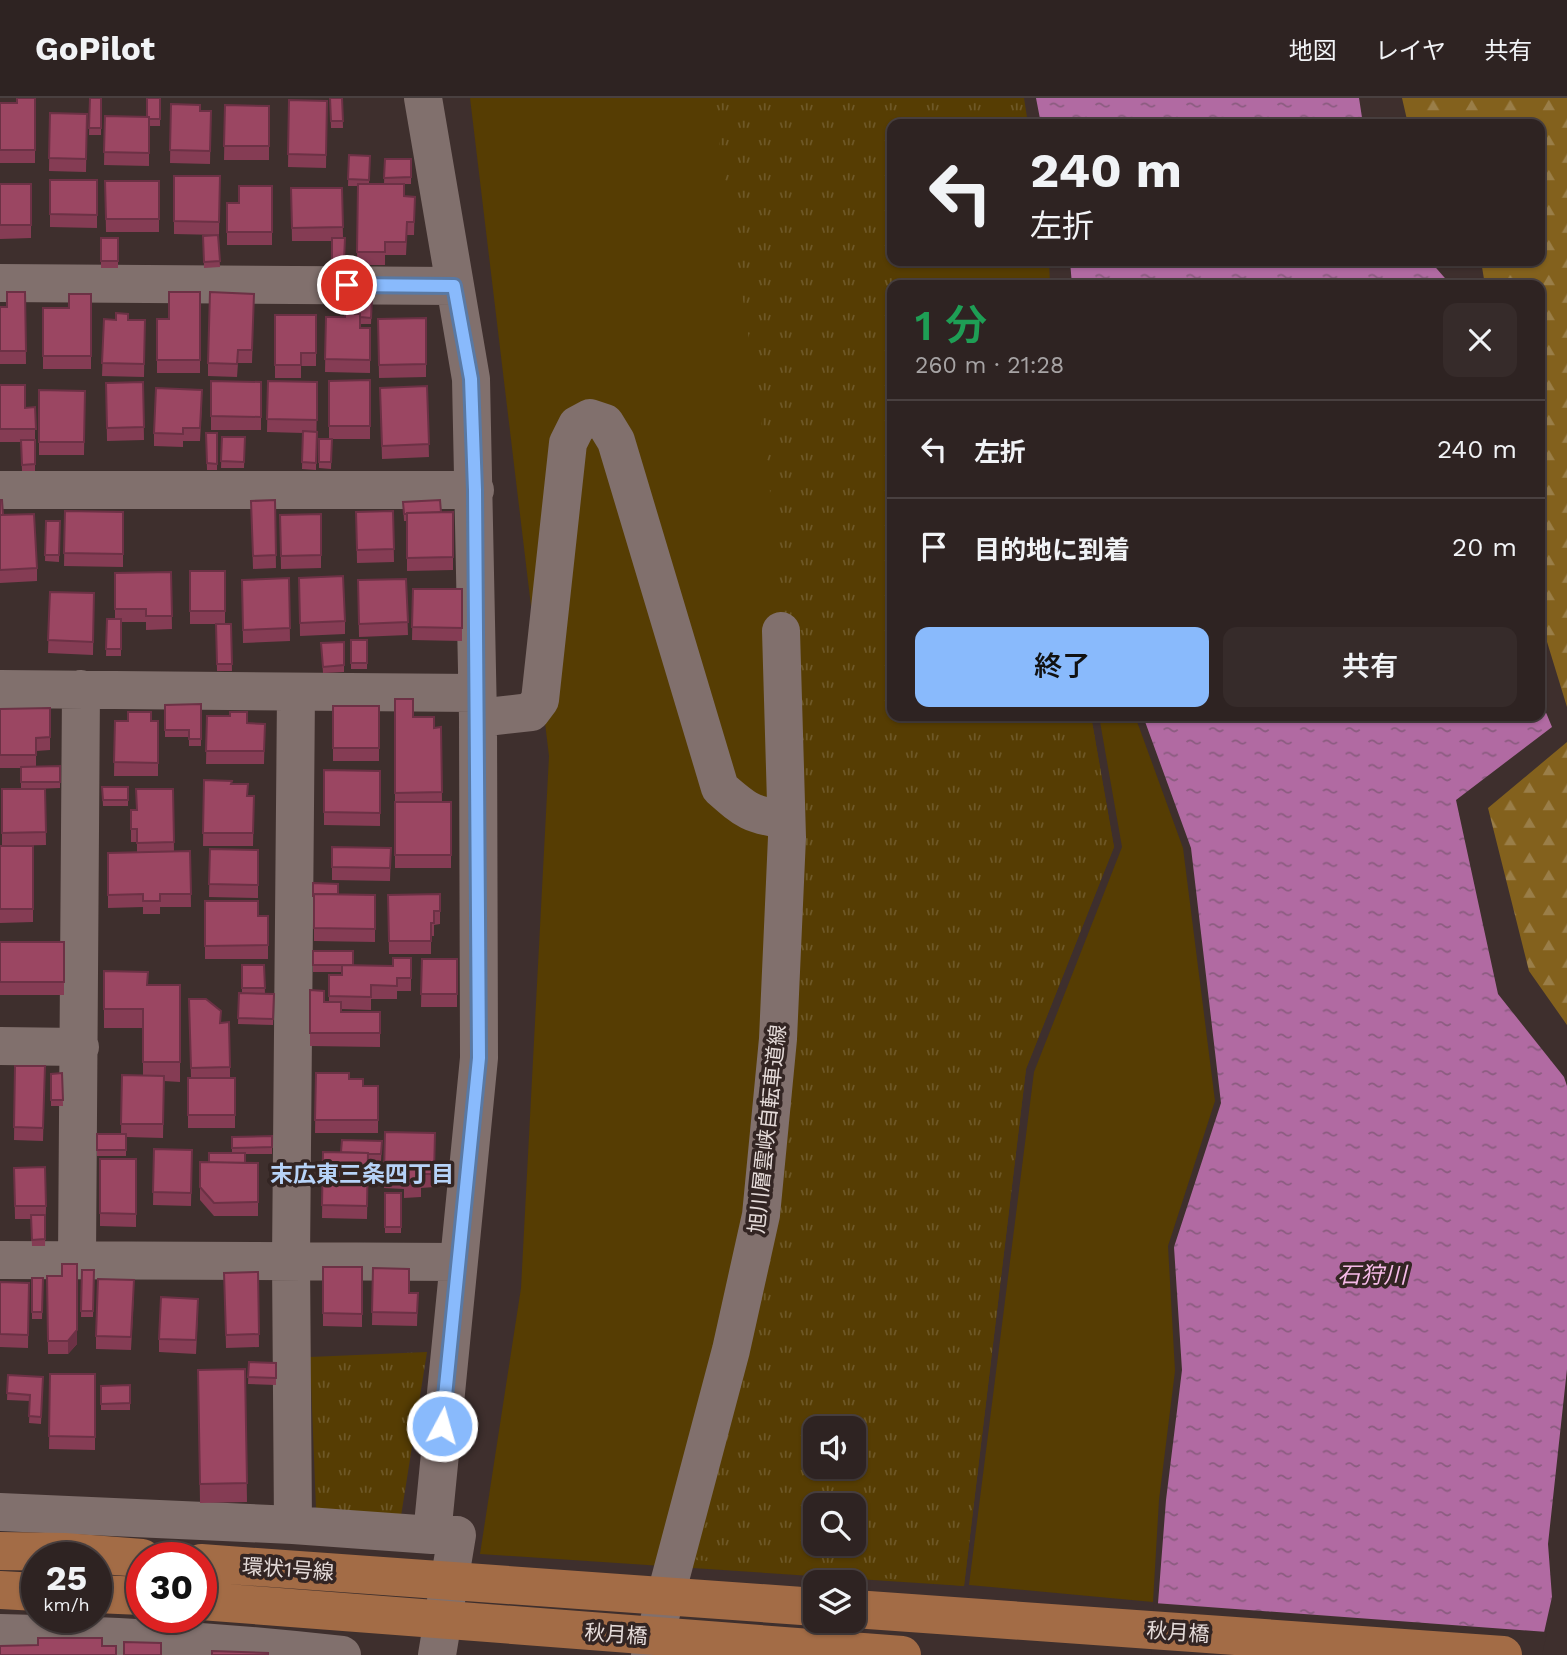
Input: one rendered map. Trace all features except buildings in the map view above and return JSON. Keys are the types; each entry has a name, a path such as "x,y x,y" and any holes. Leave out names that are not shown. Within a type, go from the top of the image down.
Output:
{"main road":[{"path":"0,1551 126,1557"},
{"name":"環状1号線","path":"217,1564 374,1576"},
{"name":"秋月橋","path":"374,1576 803,1605"},
{"path":"0,1590 21,1591"},
{"name":"環状1号線","path":"217,1602 371,1615"},
{"name":"秋月橋","path":"866,1610 1503,1655"},
{"name":"秋月橋","path":"371,1615 902,1655"}],"street":[{"path":"423,98 471,379 477,706 479,1058 432,1535"},
{"path":"0,283 454,286"},
{"path":"0,689 296,693 531,712 540,700 568,443 577,425 590,418 605,423 616,442 720,788 758,816 786,820"},
{"path":"0,490 475,490"},
{"name":"旭川層雲峡自転車道線","path":"650,1655 731,1350 761,1215 778,1039 786,820 781,631"},
{"path":"77,1259 81,689"},
{"path":"293,1525 290,1260 296,693"},
{"path":"0,1046 80,1046"},
{"path":"0,1260 459,1262"},
{"path":"0,1512 457,1535 437,1655"},
{"path":"0,1633 97,1636 342,1655"}],"green space":[{"path":"470,98 1011,98 915,119 887,119 887,266 925,266 1017,280 887,280 887,721 1092,721 1114,847 1026,1069 964,1586 866,1580 866,1570 803,1570 803,1575 480,1554 521,1288 549,756"},
{"path":"710,98 1024,98 1027,119 887,119 887,266 1049,266 1050,280 887,280 887,721 1092,721 1114,847 1026,1069 964,1586 866,1577 866,1570 803,1570 675,1558 731,1350 787,837 769,473 716,120"},
{"path":"1402,98 1567,98 1567,707 1545,635 1545,280 1484,280 1482,266 1545,266 1545,119 1407,119"},
{"path":"1100,721 1137,721 1183,848 1215,1101 1168,1246 1175,1371 1159,1500 1153,1602 969,1585 1034,1072 1122,847"},
{"path":"1567,742 1567,1025 1529,971 1488,808"},
{"path":"427,1352 401,1516 316,1508 310,1357"}],"water":[{"path":"1036,98 1359,98 1362,119 1040,119"},
{"path":"1070,266 1434,266 1447,280 1072,280"},
{"name":"石狩川","path":"1545,710 1552,727 1456,800 1498,994 1564,1077 1567,1086 1567,1369 1548,1544 1552,1597 1539,1655 1154,1655 1166,1500 1182,1370 1174,1247 1221,1103 1191,848 1145,721 1545,721"}],"pier":[{"path":"1154,1603 1547,1632 1542,1655 1151,1655"}],"district":[{"name":"末広東三条四丁目","path":"362,1174"}],"route":[{"path":"347,285 454,286 471,379 478,718 479,1058 442,1426"}]}
